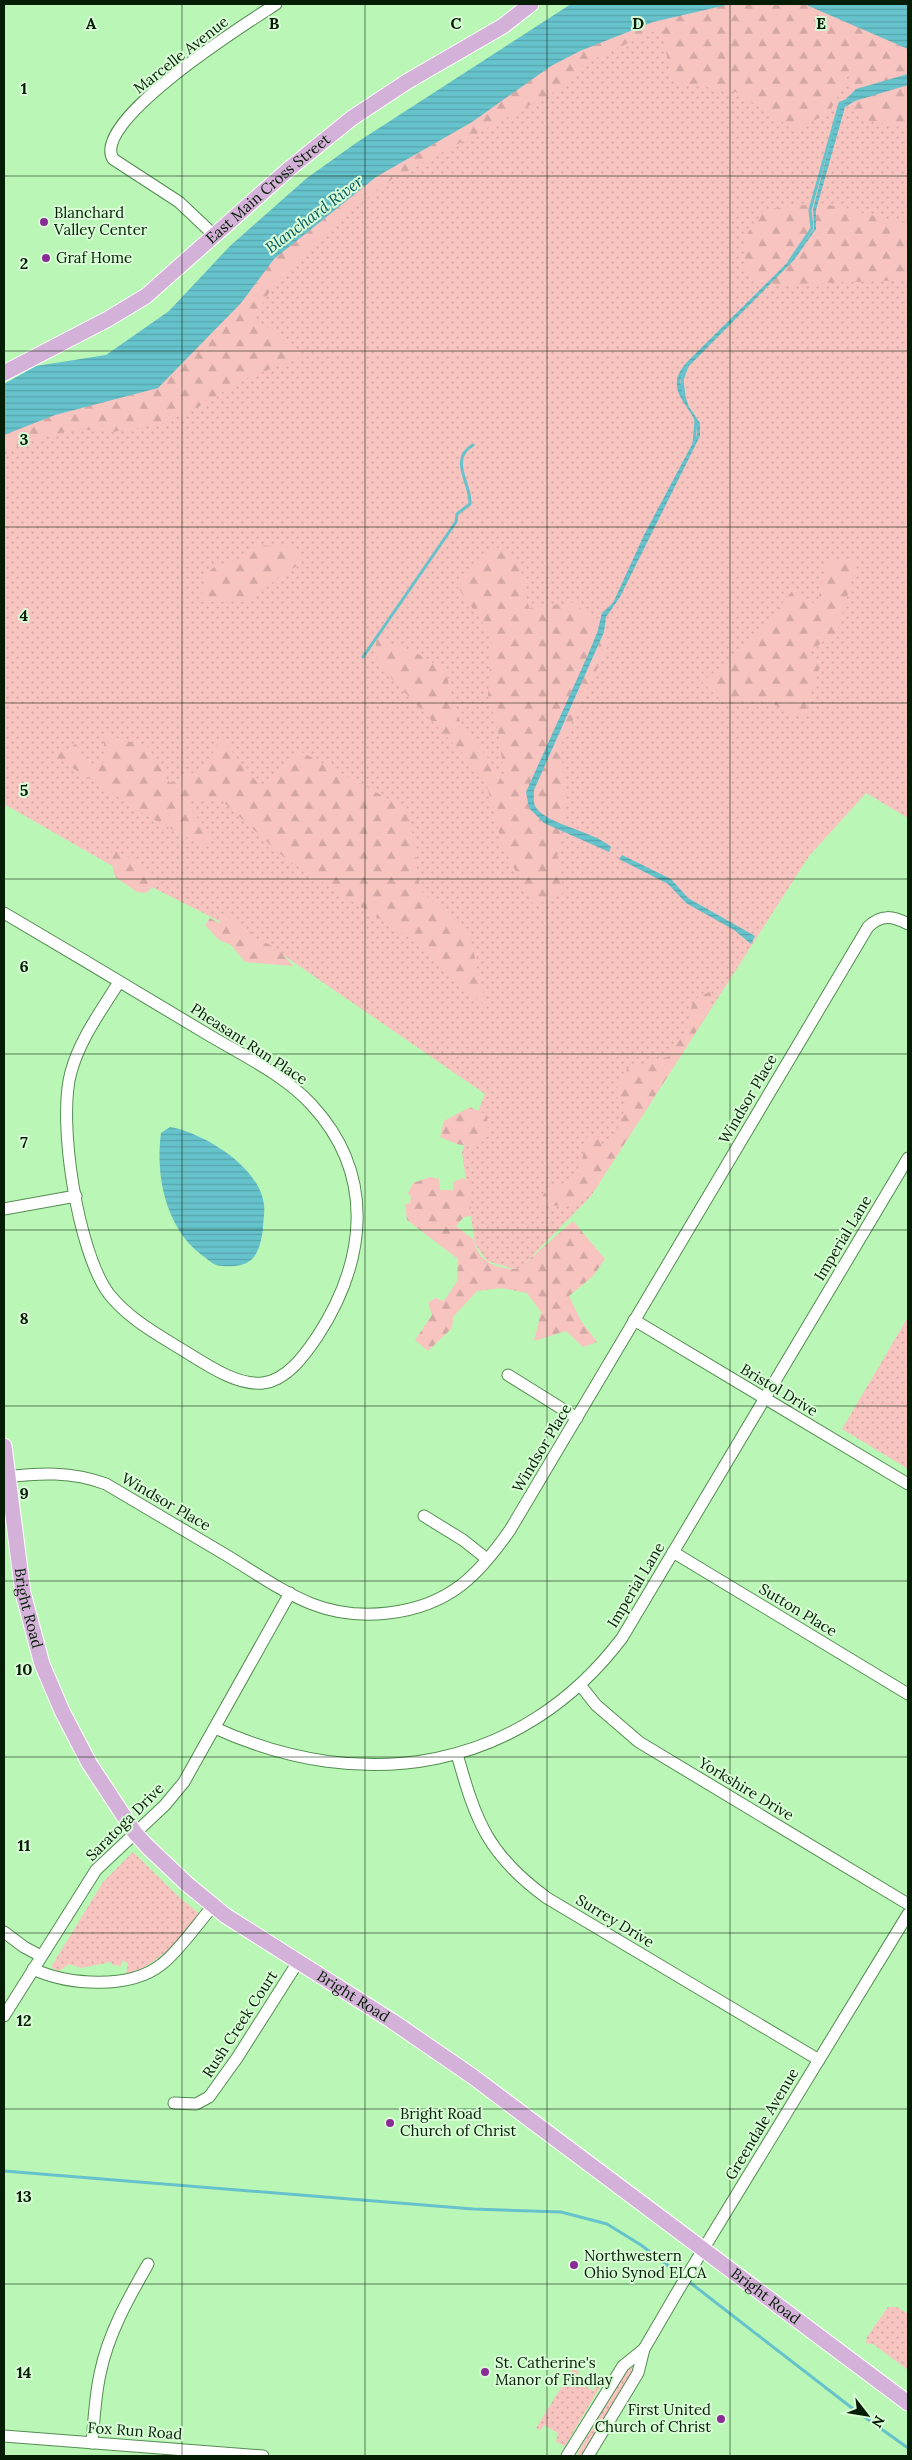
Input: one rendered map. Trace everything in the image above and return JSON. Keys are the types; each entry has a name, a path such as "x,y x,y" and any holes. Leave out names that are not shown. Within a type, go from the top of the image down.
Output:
{"main road":[{"name":"East Main Cross Street","path":"4,373 127,308 163,282 289,169 352,118 408,82 497,30 531,4"},
{"name":"Bright Road","path":"4,1446 6,1477 23,1593 42,1664 75,1738 135,1833 186,1884 213,1906 418,2038 472,2076 908,2403"}],"street":[{"name":"Marcelle Avenue","path":"216,236 179,202 113,159 110,149 111,142 130,117 155,90 260,8 276,4"},
{"name":"Pheasant Run Place","path":"4,913 277,1076 311,1103 336,1138 352,1178 357,1207 355,1250 348,1278 336,1305 300,1360 279,1378 268,1382 248,1381 232,1376 181,1349 144,1326 121,1308 107,1291 93,1266 86,1245 65,1129 68,1086 81,1044 119,982"},
{"name":"Windsor Place","path":"6,1477 56,1473 77,1475 106,1484 290,1593 314,1604 342,1612 371,1614 400,1611 447,1595 470,1578 510,1530 868,927 874,921 889,917 908,924"},
{"name":"Imperial Lane","path":"215,1728 266,1748 329,1763 354,1766 400,1765 457,1754 484,1744 523,1725 581,1686 602,1664 622,1638 908,1158"},
{"path":"4,1209 76,1196"},
{"name":"Bristol Drive","path":"634,1320 908,1484"},
{"path":"508,1376 577,1418"},
{"path":"424,1516 463,1540 487,1559"},
{"name":"Sutton Place","path":"673,1552 908,1694"},
{"name":"Saratoga Drive","path":"4,2016 96,1870 175,1794 215,1728 290,1593"},
{"name":"Yorkshire Drive","path":"581,1686 596,1705 639,1742 908,1904"},
{"name":"Surrey Drive","path":"457,1754 469,1798 479,1823 495,1851 529,1885 547,1898 819,2060"},
{"path":"33,1969 64,1981 116,1982 140,1976 162,1965 213,1906"},
{"name":"Greendale Avenue","path":"588,2456 638,2373 644,2350 692,2266 908,1914"},
{"path":"4,1932 24,1947 41,1956"},
{"name":"Rush Creek Court","path":"174,2103 196,2104 209,2097 219,2086 298,1962"},
{"path":"92,2443 97,2392 109,2343 120,2316 148,2264"},
{"name":"Greendale Avenue","path":"567,2456 623,2366 644,2350"},
{"name":"Fox Run Road","path":"4,2436 263,2456"}],"green space":[{"path":"624,4 887,4 908,12 908,818 866,793 809,856 591,1196 518,1270 487,1261 475,1244 462,1152 485,1094 273,948 128,875 4,804 4,409 141,367 251,261"},
{"path":"731,4 804,4 908,48 908,127 860,119 852,108 849,74 829,113 795,130 736,92 671,81 662,27 592,60 558,90 391,180 342,217 275,283 253,319 273,330 299,358 242,380 200,406 161,424 113,432 75,429 18,445 4,455 4,435 55,415 158,388 241,303 274,259 376,177 472,122 561,58 660,19"},
{"path":"821,203 908,224 908,280 766,285 744,271 745,237 764,210"},
{"path":"254,545 293,547 302,563 281,575 255,598 245,602 198,602 209,572 218,565 242,560"},
{"path":"494,546 519,560 529,608 575,602 610,641 562,743 567,801 557,858 564,892 534,906 502,845 485,777 377,663 376,639 415,652 447,672 450,695 464,731 488,758 506,787 498,731 488,696 492,636 457,586"},
{"path":"858,559 837,632 810,651 821,664 803,719 763,699 724,703 702,682 756,638 792,591 817,605 827,562"},
{"path":"103,734 148,747 170,783 206,767 220,737 261,787 298,750 409,810 420,890 470,936 486,1006 408,937 285,858 221,800 184,801 213,837 201,845 146,815 54,756 76,744 87,764 106,762"},
{"path":"114,850 146,867 157,883 146,893 137,892 115,877 110,856"},
{"path":"227,916 249,930 254,937 278,949 293,966 245,962 231,945 219,940 205,925 210,918 219,923"},
{"path":"711,991 710,1010 594,1191 573,1204 542,1207 540,1200 549,1186 559,1185 573,1177 581,1163 587,1137 598,1137 604,1148 617,1130 627,1104 614,1095 627,1069 668,1057 686,1031 693,1000"},
{"path":"470,1107 487,1115 488,1136 472,1147 457,1144 440,1137 444,1121"},
{"path":"430,1177 439,1179 440,1190 453,1190 453,1182 463,1178 471,1185 471,1216 464,1217 456,1226 474,1240 476,1248 484,1259 496,1266 518,1269 573,1221 605,1259 593,1276 569,1296 581,1321 597,1342 583,1347 566,1331 534,1341 541,1312 527,1293 501,1288 477,1291 453,1317 452,1328 428,1351 415,1340 432,1315 428,1303 435,1298 444,1301 457,1281 458,1259 407,1220 405,1204 410,1203 411,1197 408,1193 413,1183"},
{"path":"908,1317 908,1469 842,1429"},
{"path":"133,1852 179,1897 202,1916 158,1958 126,1975 128,1963 122,1961 121,1966 113,1965 111,1962 81,1968 69,1964 59,1971 51,1967 103,1882"},
{"path":"888,2307 897,2307 908,2314 908,2370 873,2344 866,2343 867,2337"},
{"path":"570,2366 579,2372 575,2380 593,2391 598,2383 601,2385 565,2446 556,2442 558,2433 544,2425 541,2430 536,2428 572,2370 568,2367"},
{"path":"631,2366 635,2372 584,2456 577,2454 627,2368"}],"water":[{"name":"Blanchard River","path":"571,4 731,4 653,22 580,51 551,66 472,122 376,177 274,259 241,303 158,388 55,415 4,435 4,384 36,366 106,355 169,311 230,246 307,178 356,143"},
{"path":"804,4 908,4 908,49"},
{"path":"908,74 908,85 855,101 845,107 816,210 816,229 794,260 684,371 680,381 689,407 700,423 700,436 620,597 606,617 604,632 534,790 534,804 540,812 548,818 603,841 611,847 609,852 544,823 529,808 526,792 587,657 597,633 602,613 613,603 644,535 697,435 693,416 678,392 679,373 687,362 793,257 814,229 813,209 840,105 856,89"},
{"path":"622,855 671,879 688,898 755,936 751,944 734,930 686,903 668,884 619,859"},
{"path":"170,1127 198,1136 214,1144 241,1165 260,1191 264,1205 262,1236 254,1257 248,1262 234,1266 215,1264 190,1245 180,1231 172,1217 166,1200 160,1167 161,1133"}],"waterway":[{"path":"789,262 812,228 810,210 840,103 846,101"},
{"path":"684,396 682,380 687,366"},
{"path":"694,442 696,421"},
{"path":"363,657 456,522 457,514 470,504 461,464 462,457 473,445"},
{"path":"4,2171 473,2209 561,2212 607,2224 641,2245 683,2277"},
{"path":"688,2281 852,2408 908,2448"}],"place":[{"name":"Blanchard Valley Center","path":"44,222"},
{"name":"Graf Home","path":"46,258"},
{"name":"Bright Road Church of Christ","path":"390,2123"},
{"name":"Northwestern Ohio Synod ELCA","path":"574,2265"},
{"name":"St. Catherine's Manor of Findlay","path":"485,2372"},
{"name":"First United Church of Christ","path":"721,2419"}]}
